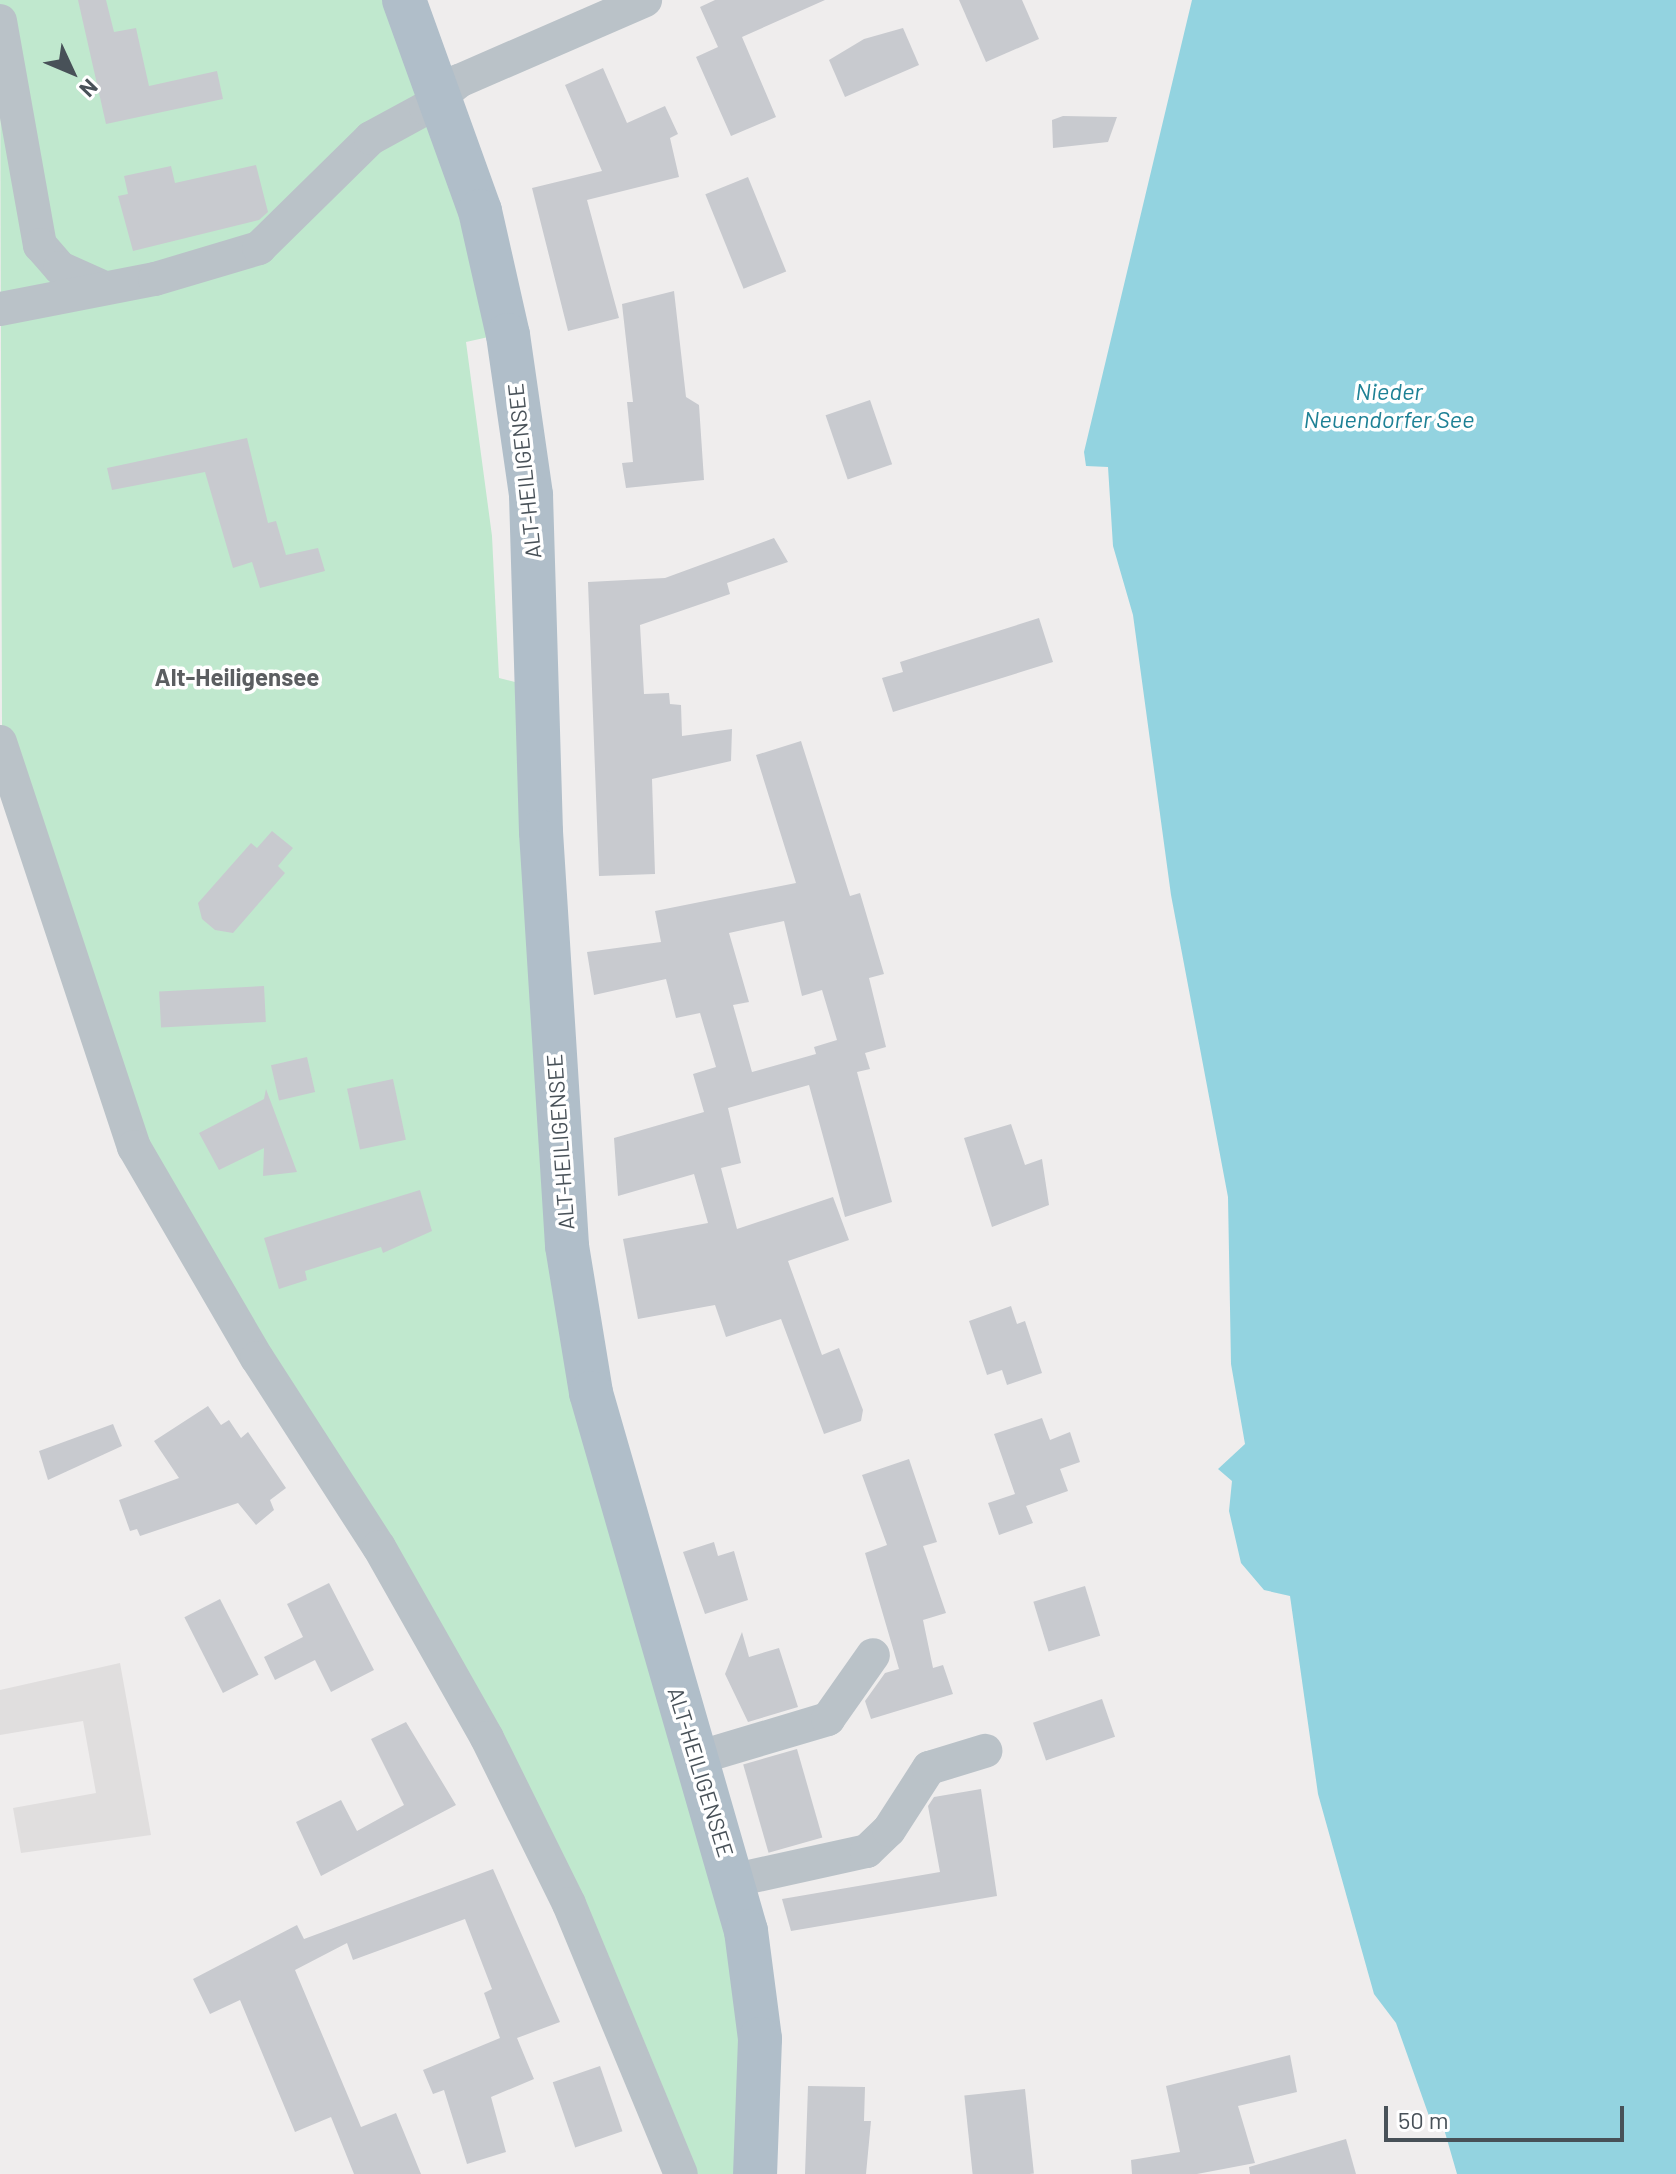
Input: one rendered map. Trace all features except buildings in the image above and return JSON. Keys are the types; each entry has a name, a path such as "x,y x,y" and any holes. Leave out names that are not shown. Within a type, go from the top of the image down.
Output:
{"main road":[{"name":"ALT-HEILIGENSEE","path":"404,0 443,96 499,291 531,495 541,832 567,1246 591,1393 735,1880 760,2039 755,2174"}],"street":[{"path":"0,309 100,286 155,279 259,248 371,138 481,70 645,0"},
{"path":"0,21 40,245 60,268 100,286"},
{"path":"0,742 134,1147 249,1346 379,1547 487,1738 569,1904 681,2174"},
{"path":"697,1758 828,1719 873,1655"},
{"path":"735,1880 867,1851 889,1830 929,1768 985,1751"}],"shaded area":[{"path":"120,1663 151,1835 21,1853 13,1808 96,1793 83,1721 0,1735 0,1690"}],"green space":[{"path":"0,0 387,0 416,67 493,336 466,342 492,536 499,678 523,684 538,1084 725,1919 742,2062 736,2174 692,2174 612,1979 133,1129 2,726"}],"water":[{"name":"Nieder Neuendorfer See","path":"1192,0 1676,0 1676,2174 1457,2174 1444,2129 1434,2130 1396,2023 1374,1994 1318,1794 1290,1596 1264,1590 1241,1563 1229,1511 1232,1481 1218,1469 1245,1444 1231,1364 1228,1197 1171,895 1133,615 1113,546 1108,467 1086,466 1084,452"}],"district":[{"name":"Alt-Heiligensee","path":"237,677"}]}
